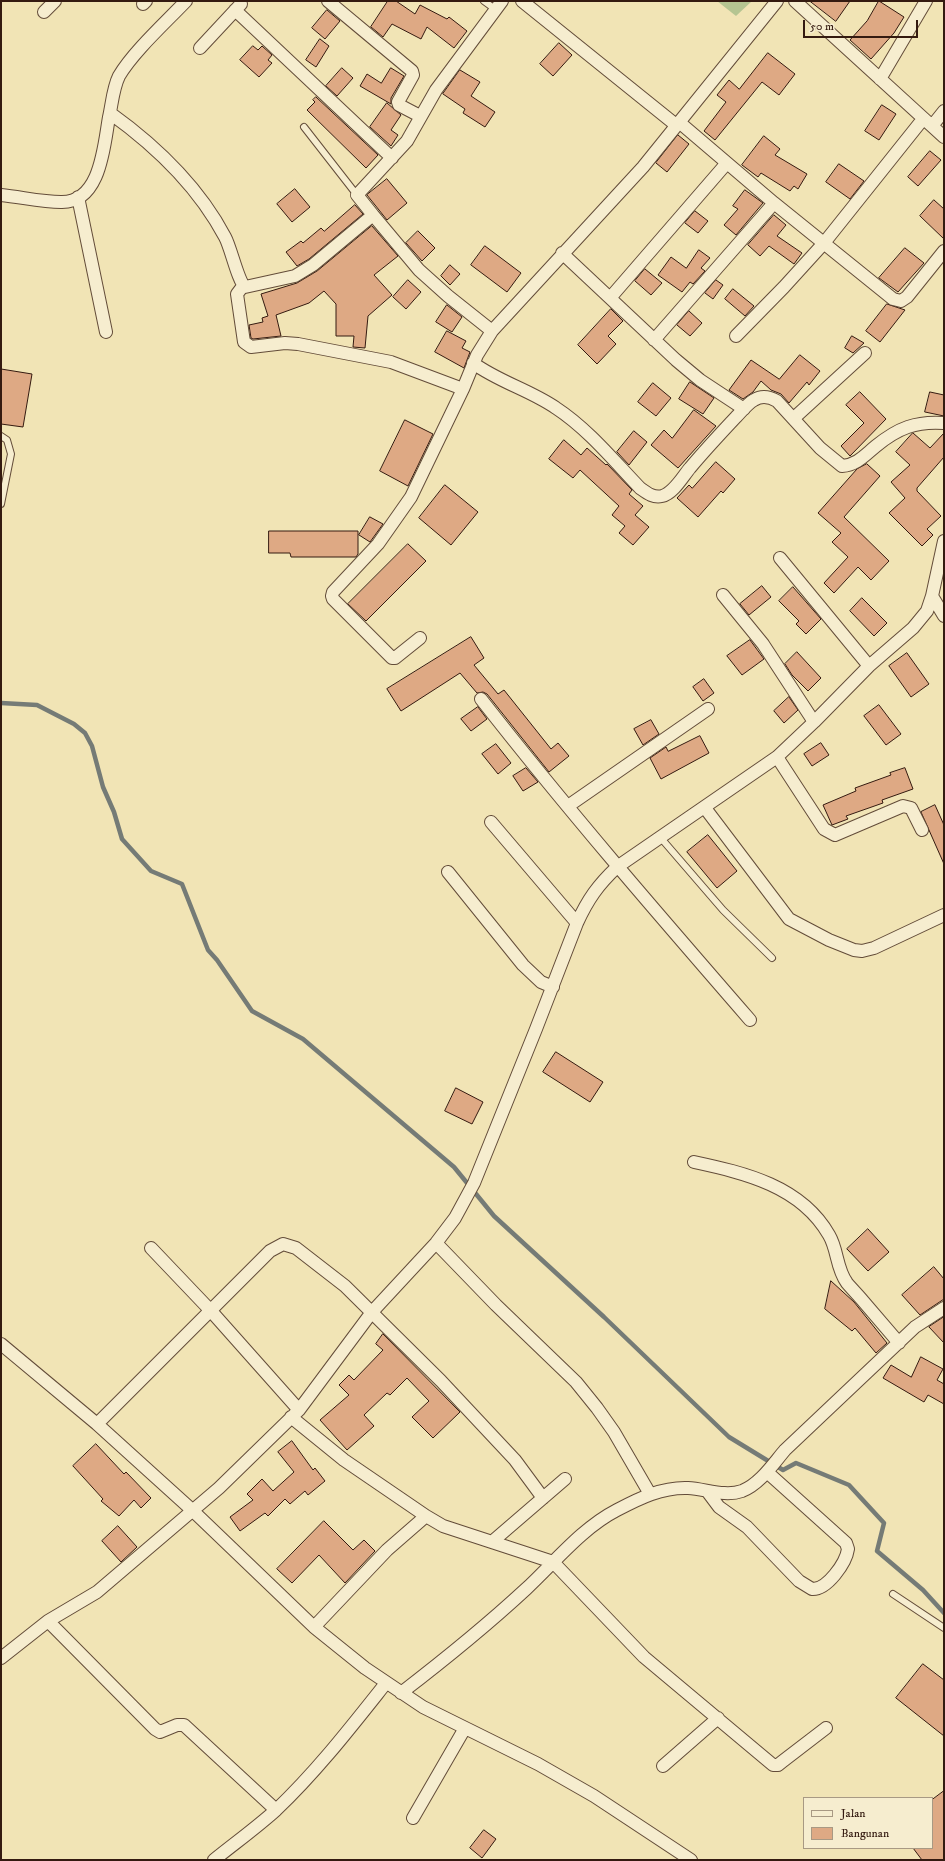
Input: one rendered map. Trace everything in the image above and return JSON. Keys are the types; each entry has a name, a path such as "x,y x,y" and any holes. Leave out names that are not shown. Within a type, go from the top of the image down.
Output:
{"street":[{"path":"44,12 55,1"},
{"path":"1,195 63,202 78,197 87,191 95,182 102,160 114,93 119,76 130,61 186,1"},
{"path":"328,1 412,71 413,76 398,102 399,105 420,116"},
{"path":"522,1 678,124 893,299 901,301 907,297 944,252"},
{"path":"420,638 395,658 392,658 332,596 332,592 378,544 411,497 463,389 473,363 492,330 643,167 777,1"},
{"path":"795,1 944,137"},
{"path":"880,79 926,1"},
{"path":"200,48 239,4 392,158"},
{"path":"492,330 448,296 419,270 357,195 407,141 436,90 498,5"},
{"path":"736,336 824,243 928,122 944,111"},
{"path":"110,113 158,152 193,187 225,237 243,286"},
{"path":"610,298 726,164"},
{"path":"78,197 106,332"},
{"path":"654,340 774,203"},
{"path":"243,286 247,288 295,276 313,265 373,215"},
{"path":"562,253 654,340 700,380 744,409"},
{"path":"243,286 237,294 244,342 248,346 284,343 298,344 391,362 463,389"},
{"path":"794,418 865,353"},
{"path":"473,363 486,373 557,408 580,427 640,488 650,495 657,496 664,495 676,485 707,446 754,400 764,397 771,398 794,418 820,448 842,466 853,465 882,441 908,426 924,422 944,423"},
{"path":"1,1658 48,1621 97,1592 218,1488 295,1413 372,1312 436,1243 464,1203 474,1182 553,987 577,923 588,900 602,881 617,868 660,837 705,808 777,757 869,666 921,620 927,611 937,588 944,541"},
{"path":"780,558 869,666"},
{"path":"937,588 944,616"},
{"path":"723,595 763,644 814,722"},
{"path":"481,699 617,868 750,1020"},
{"path":"568,806 708,709"},
{"path":"777,757 824,829 831,834 835,835 903,806 911,808 922,830"},
{"path":"705,808 789,919 830,940 854,950 862,951 874,948 944,915"},
{"path":"490,822 577,923"},
{"path":"448,872 523,965 541,982 553,987"},
{"path":"694,1162 724,1169 770,1184 790,1194 807,1206 819,1218 830,1236 837,1255 839,1268 847,1283 899,1343"},
{"path":"436,1243 490,1299 576,1382 614,1432 650,1494"},
{"path":"97,1424 270,1251 283,1244 296,1248 311,1258 345,1286 372,1312 441,1381 515,1460 543,1498"},
{"path":"151,1248 211,1311 295,1413 344,1460 426,1516 450,1528 553,1562 644,1656 773,1765 778,1765 826,1728"},
{"path":"400,1693 475,1634 553,1562 602,1520 615,1511 650,1494 676,1488 727,1494 735,1493 753,1485 785,1450 915,1327 944,1308"},
{"path":"1,1344 97,1424 192,1510 314,1627 386,1683 436,1714 564,1778 690,1860"},
{"path":"707,1491 719,1507 747,1527 799,1581 812,1589 822,1587 844,1562 848,1550 846,1543 768,1470"},
{"path":"493,1541 565,1479"},
{"path":"314,1627 387,1550 426,1516"},
{"path":"48,1621 155,1729 160,1732 178,1725 184,1725 276,1810"},
{"path":"214,1860 246,1837 276,1810 323,1762 386,1683"},
{"path":"663,1766 718,1718"},
{"path":"413,1818 465,1728"}],"lane":[{"path":"484,1 498,5"},
{"path":"304,127 357,195"},
{"path":"1,436 7,440 10,454 1,504"},
{"path":"660,837 723,910 772,958"},
{"path":"893,1594 944,1628"}],"green space":[{"path":"717,1 752,1 736,16"}],"building":[{"path":"388,1 396,1 415,14 420,5 447,19 449,17 467,31 454,48 427,27 421,39 392,24 383,37 371,27"},
{"path":"810,1 850,1 836,21"},
{"path":"879,1 904,17 894,33 871,59 850,40 867,21"},
{"path":"327,10 340,21 325,39 312,28"},
{"path":"320,39 329,46 316,67 306,60"},
{"path":"559,43 572,55 553,76 540,64"},
{"path":"253,46 258,50 262,46 272,55 268,60 272,63 259,77 240,60"},
{"path":"768,53 795,74 779,95 762,82 715,140 704,131 726,102 717,95 729,80 739,89"},
{"path":"342,68 353,78 337,96 326,86"},
{"path":"391,68 404,76 391,98 391,104 360,86 367,74 381,83"},
{"path":"460,70 480,82 471,96 495,112 485,127 463,113 465,109 443,94"},
{"path":"316,97 378,155 366,168 307,110 315,102 313,100"},
{"path":"387,103 401,115 391,130 398,135 391,146 370,127"},
{"path":"882,105 896,114 879,140 865,131"},
{"path":"678,135 689,144 667,172 656,163"},
{"path":"764,136 780,149 775,155 807,174 798,189 794,186 790,191 761,173 758,177 742,165"},
{"path":"930,151 941,160 918,186 908,177"},
{"path":"839,164 864,181 850,199 826,182"},
{"path":"387,179 407,203 387,220 367,195"},
{"path":"295,189 310,207 292,222 277,204"},
{"path":"745,190 763,203 736,235 724,225 738,209 733,206"},
{"path":"934,200 944,209 944,239 920,216"},
{"path":"355,205 363,214 309,259 297,266 286,252 301,241 303,243 321,228 324,231"},
{"path":"695,211 708,221 698,233 685,223"},
{"path":"774,215 786,225 777,236 802,253 794,264 769,246 760,256 748,245"},
{"path":"372,226 398,256 374,275 392,295 368,316 365,348 353,347 354,336 336,336 336,304 324,291 309,303 276,315 281,336 251,338 249,325 263,322 262,318 268,316 261,294 297,283 317,271"},
{"path":"418,231 435,248 422,261 406,243"},
{"path":"485,246 521,273 507,292 471,265"},
{"path":"905,248 924,263 898,292 879,278"},
{"path":"699,250 710,258 701,268 705,271 693,284 690,282 682,292 658,275 671,257 686,268"},
{"path":"450,265 460,274 450,285 441,276"},
{"path":"645,269 662,283 651,295 635,281"},
{"path":"408,280 421,292 406,309 393,297"},
{"path":"716,280 723,285 713,299 705,293"},
{"path":"733,289 754,306 745,316 725,299"},
{"path":"887,304 905,310 880,342 866,331"},
{"path":"447,305 462,317 452,332 436,322"},
{"path":"611,309 623,321 608,336 616,344 597,364 578,345"},
{"path":"689,311 702,323 690,336 677,325"},
{"path":"447,331 466,341 462,348 470,352 464,368 435,352"},
{"path":"852,336 864,343 853,353 845,348"},
{"path":"800,355 820,371 809,385 807,382 789,403 781,394 771,390 761,381 753,392 743,399 729,390 751,360 779,379"},
{"path":"1,369 32,374 23,427 1,424"},
{"path":"690,382 714,398 703,414 679,399"},
{"path":"653,383 671,398 656,416 638,402"},
{"path":"860,392 886,419 850,456 841,446 864,423 846,405"},
{"path":"930,392 944,395 944,416 925,412"},
{"path":"694,410 716,426 678,468 651,445 664,430 672,438"},
{"path":"405,420 433,434 408,486 380,471"},
{"path":"634,431 647,442 629,465 617,452"},
{"path":"913,433 930,448 944,433 944,457 917,488 917,491 941,516 927,529 933,535 922,546 889,513 905,498 891,482 910,465 896,452"},
{"path":"564,440 581,455 587,448 606,465 607,464 632,490 629,494 643,506 635,515 649,527 633,545 619,533 625,526 612,515 619,506 580,470 573,478 549,459"},
{"path":"716,462 735,479 723,493 721,491 698,517 677,498 689,485 692,488"},
{"path":"867,464 880,476 844,517 889,561 871,580 858,567 834,593 824,583 848,557 832,542 841,533 818,513 857,469"},
{"path":"445,485 478,512 451,545 419,518"},
{"path":"370,517 383,524 370,542 359,535"},
{"path":"269,531 358,531 358,554 356,557 291,557 290,553 269,553"},
{"path":"408,544 426,561 366,621 348,604"},
{"path":"762,586 771,597 749,615 740,604"},
{"path":"793,587 821,619 806,634 796,624 799,621 779,601"},
{"path":"862,598 887,623 874,636 850,611"},
{"path":"471,637 484,658 474,665 498,694 504,690 551,749 558,743 569,756 549,772 487,694 483,692 477,693 460,673 401,711 387,689"},
{"path":"750,640 764,659 742,675 727,656"},
{"path":"797,652 821,678 808,691 792,675 785,664"},
{"path":"907,653 929,684 911,697 889,666"},
{"path":"704,679 714,693 703,701 693,687"},
{"path":"789,697 798,710 784,723 774,711"},
{"path":"879,705 901,734 886,745 864,716"},
{"path":"478,707 487,719 471,731 461,719"},
{"path":"651,720 659,734 643,745 634,729"},
{"path":"700,736 709,753 661,779 650,758 666,747 668,751"},
{"path":"821,743 829,755 812,766 804,754"},
{"path":"496,744 511,763 498,774 482,754"},
{"path":"526,768 538,782 523,791 513,776"},
{"path":"905,768 913,789 882,800 883,803 846,816 848,819 832,825 823,805 856,791 855,788 891,775 890,773"},
{"path":"935,805 944,825 944,864 921,812"},
{"path":"708,835 737,871 717,888 687,852"},
{"path":"556,1052 603,1082 590,1102 543,1072"},
{"path":"456,1088 483,1102 472,1124 445,1111"},
{"path":"868,1229 889,1252 868,1271 847,1249"},
{"path":"934,1267 944,1279 944,1299 920,1315 902,1295"},
{"path":"831,1281 854,1302 887,1343 876,1353 855,1328 852,1331 825,1309"},
{"path":"944,1317 944,1343 929,1327"},
{"path":"383,1334 460,1412 433,1438 412,1417 429,1401 407,1378 390,1395 387,1393 364,1415 374,1426 347,1450 320,1420 349,1395 339,1385 349,1375 354,1380 383,1350 376,1344"},
{"path":"921,1357 943,1369 937,1380 944,1384 944,1404 928,1395 924,1402 883,1378 891,1365 911,1377"},
{"path":"292,1441 313,1470 315,1468 325,1481 308,1495 305,1491 290,1504 285,1499 268,1516 265,1513 240,1531 230,1517 253,1500 247,1494 262,1479 273,1491 294,1472 278,1452"},
{"path":"96,1444 124,1474 126,1472 151,1498 141,1508 134,1500 119,1516 101,1501 103,1499 73,1466"},
{"path":"324,1521 353,1550 364,1540 375,1551 345,1583 319,1555 292,1583 277,1569"},
{"path":"118,1526 137,1547 121,1562 102,1541"},
{"path":"923,1664 944,1680 944,1736 896,1698"},
{"path":"944,1791 944,1860 922,1860 914,1849 933,1849 933,1799"},
{"path":"484,1830 496,1839 482,1858 470,1848"}],"waterway":[{"path":"1,703 37,705 74,724 85,733 92,746 103,787 114,812 122,839 151,871 182,884 208,950 217,960 252,1011 303,1039 454,1167 494,1216 604,1317 729,1437 783,1470 796,1463 849,1485 884,1523 877,1551 923,1590 944,1613"}]}
